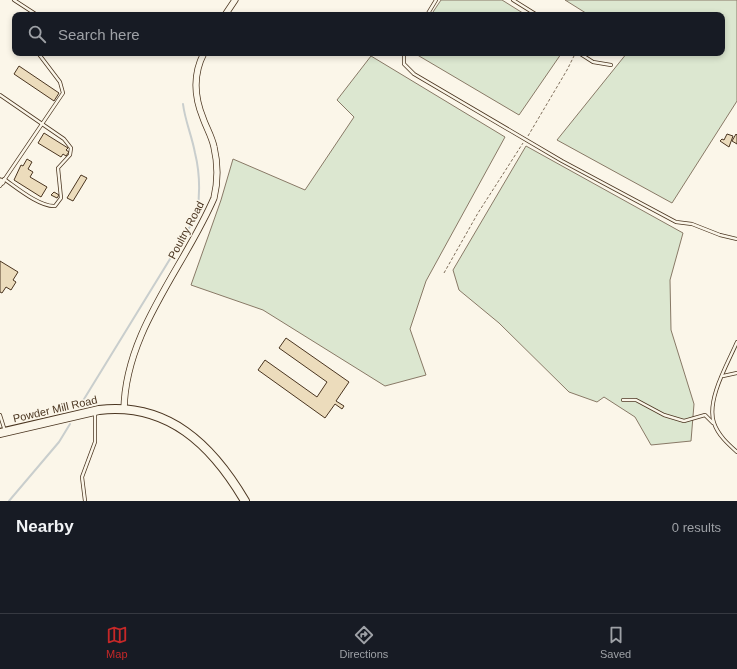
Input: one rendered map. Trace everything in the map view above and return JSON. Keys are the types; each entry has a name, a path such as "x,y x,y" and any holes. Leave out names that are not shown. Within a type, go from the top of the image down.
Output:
{"main road":[{"name":"Powder Mill Road","path":"3,432 94,411 124,410 148,413 161,417 180,427 194,437 218,460 244,501"}],"street":[{"path":"227,12 234,0"},
{"name":"Poultry Road","path":"124,410 127,379 137,344 214,198 217,179 215,156 213,145 198,104 196,81 198,66 203,56"}],"lane":[{"path":"14,0 32,12"},
{"path":"429,12 436,0"},
{"path":"513,0 532,12"},
{"path":"0,95 42,124 64,139 71,148 70,155 58,168 61,198 58,204 49,206 2,182 42,124 61,96 63,90 60,82 40,56"},
{"path":"404,56 404,64 414,74 526,138 562,161 676,222 692,224 720,235 737,239"},
{"path":"584,56 593,62 611,65"},
{"path":"714,424 713,405 716,392 737,342"},
{"path":"723,376 737,373"},
{"path":"622,400 636,400 664,416 684,421 705,415 737,452"},
{"path":"85,501 82,477 95,442 94,411"},
{"path":"0,414 3,432"}],"path":[{"path":"444,273 478,213 568,70 574,56"}],"green space":[{"path":"441,0 502,0 521,12 433,12"},
{"path":"565,0 737,0 737,101 672,203 557,140 625,56 725,56 725,12 584,12"},
{"path":"371,56 505,137 426,281 410,329 426,375 385,386 263,310 191,285 221,200 233,159 305,190 354,117 337,100"},
{"path":"419,56 560,56 519,115"},
{"path":"526,146 683,233 670,280 671,330 694,404 691,441 651,445 635,417 604,397 597,402 569,392 499,323 459,290 453,270"}],"building":[{"path":"19,66 59,93 54,101 14,74"},
{"path":"44,133 68,148 66,150 69,152 66,156 63,154 61,157 38,143"},
{"path":"727,134 733,136 729,147 720,141 722,139 724,140"},
{"path":"736,134 737,135 737,144 732,141"},
{"path":"27,159 32,162 28,169 33,172 30,177 47,187 41,197 14,180 21,165 23,166"},
{"path":"81,175 87,178 73,201 67,198"},
{"path":"54,192 59,195 57,198 51,195"},
{"path":"0,261 18,272 13,280 16,282 11,290 6,287 2,293 0,292"},
{"path":"286,338 349,382 336,401 344,406 342,409 335,404 325,418 258,370 265,360 317,397 327,382 279,348"}],"waterway":[{"path":"81,404 197,215 199,200 198,168 183,104"},
{"path":"9,501 59,442 70,424"}]}
